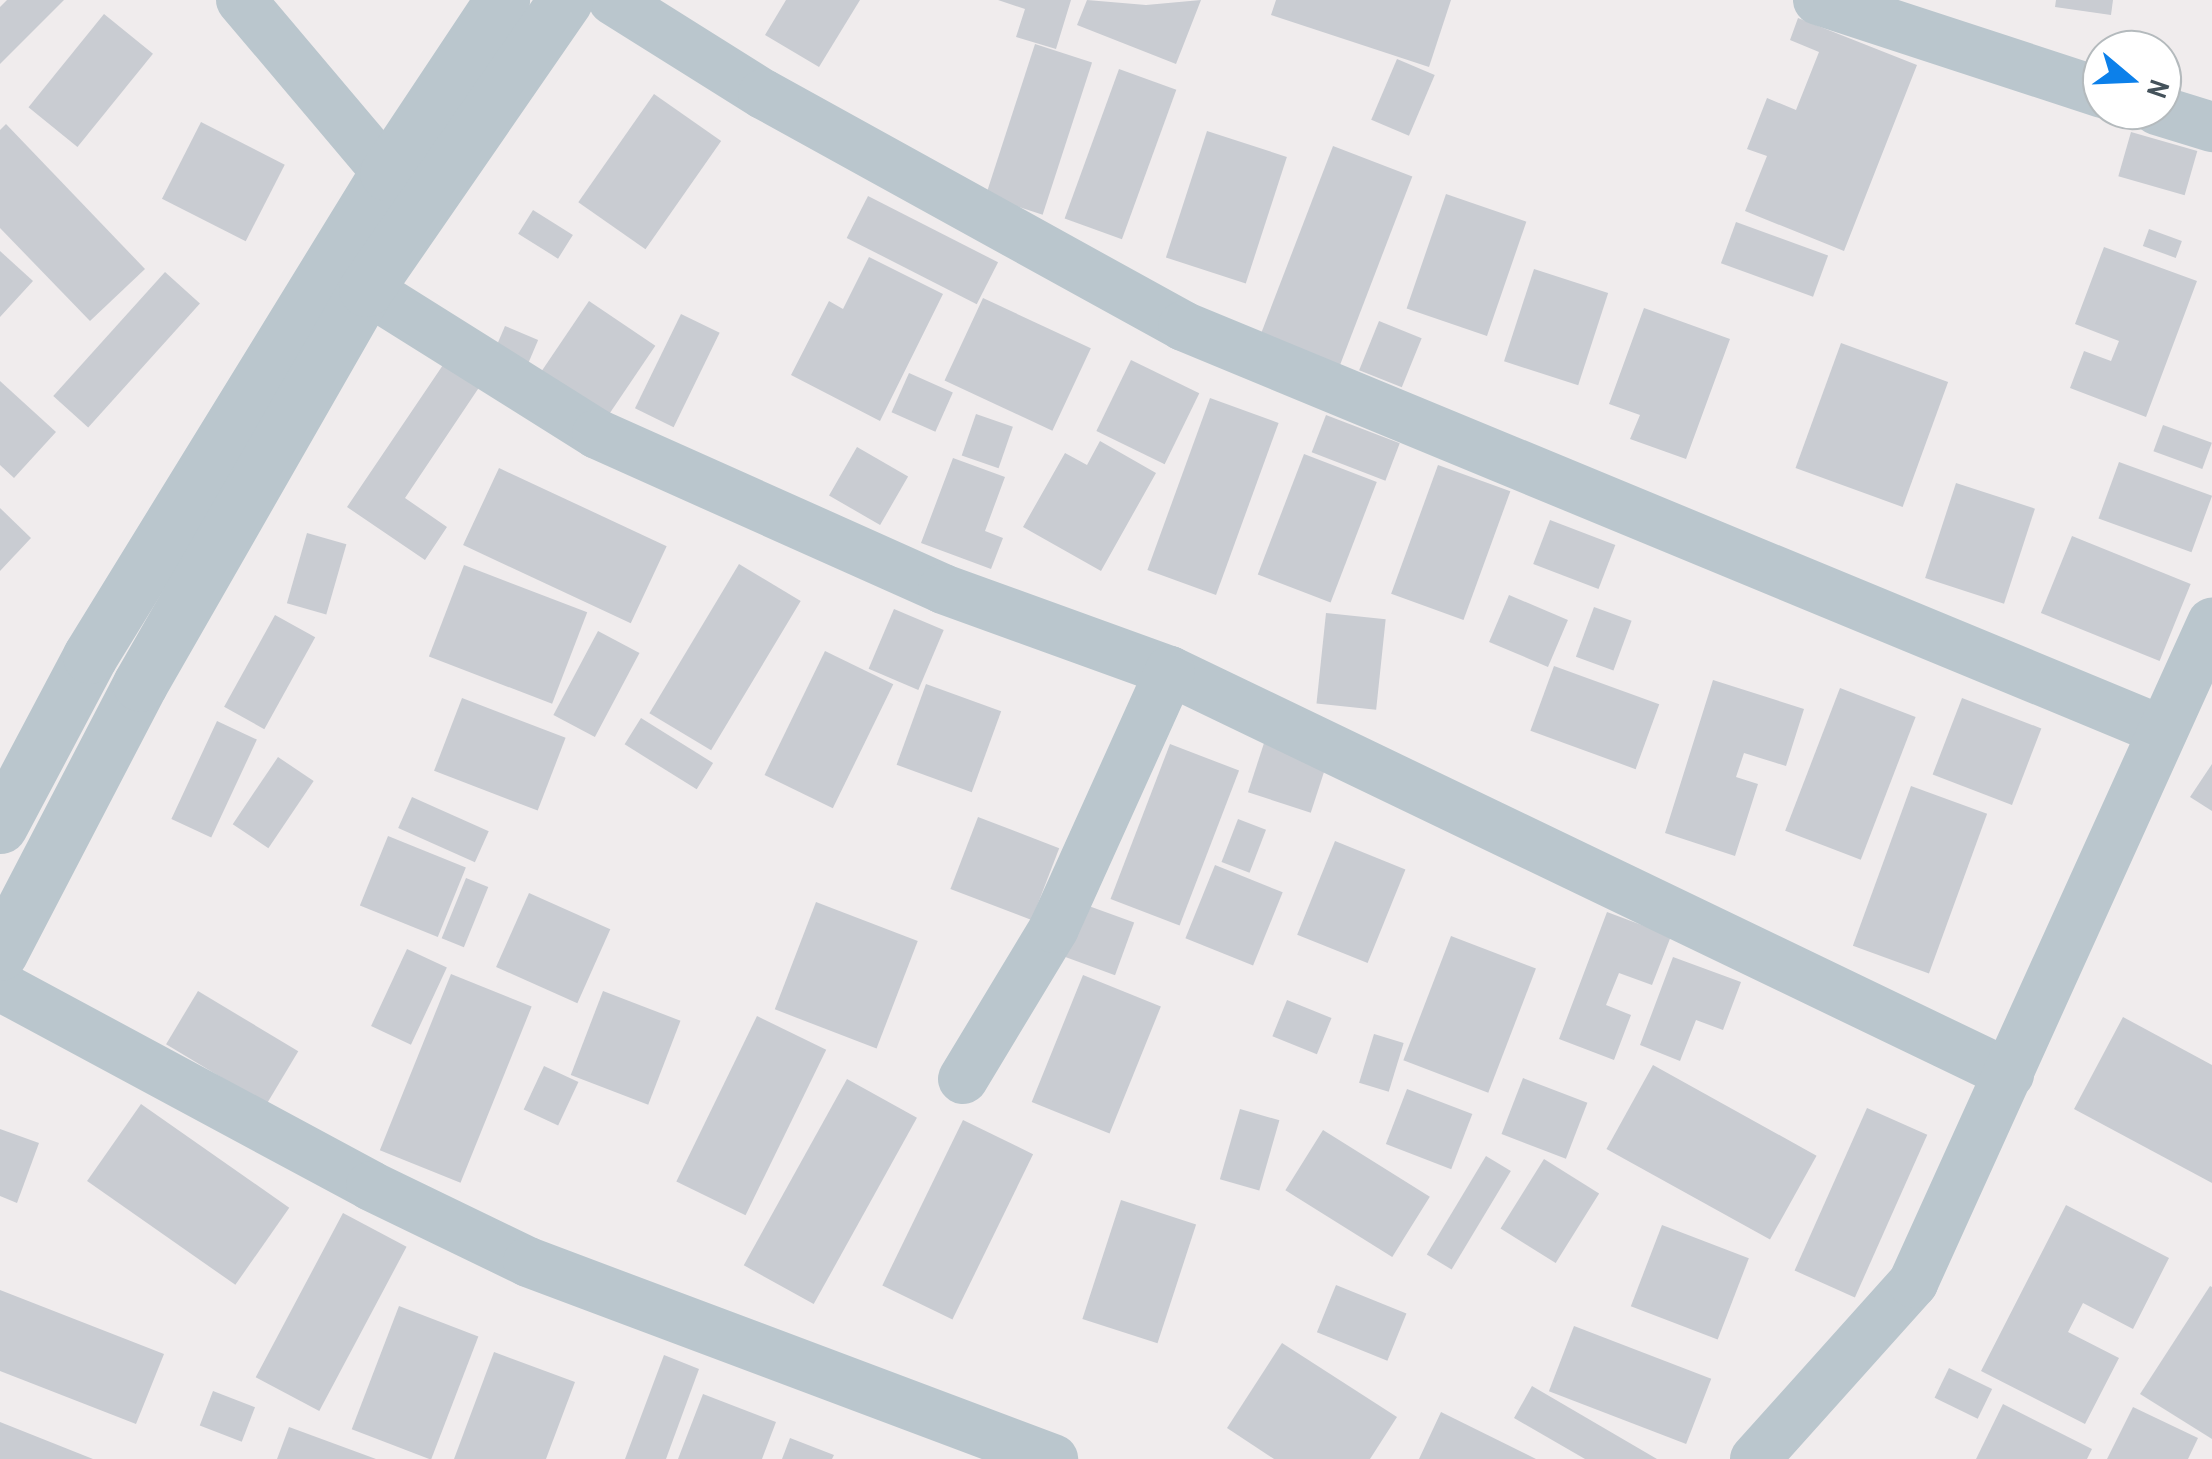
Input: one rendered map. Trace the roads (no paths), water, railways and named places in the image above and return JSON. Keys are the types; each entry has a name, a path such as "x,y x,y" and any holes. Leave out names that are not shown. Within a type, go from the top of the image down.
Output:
{"street":[{"path":"241,0 387,173"},
{"path":"0,826 90,656 387,173 502,0"},
{"path":"0,953 140,684 366,289 565,0"},
{"path":"613,0 763,94 1184,326 2163,731"},
{"path":"1818,0 2082,86"},
{"path":"2182,118 2212,127"},
{"path":"366,289 597,434 943,590 1170,672 2009,1074"},
{"path":"1754,1459 1913,1283 2212,622"},
{"path":"963,1079 1054,928 1170,672"},
{"path":"0,986 371,1186 528,1262 1054,1459"}]}
